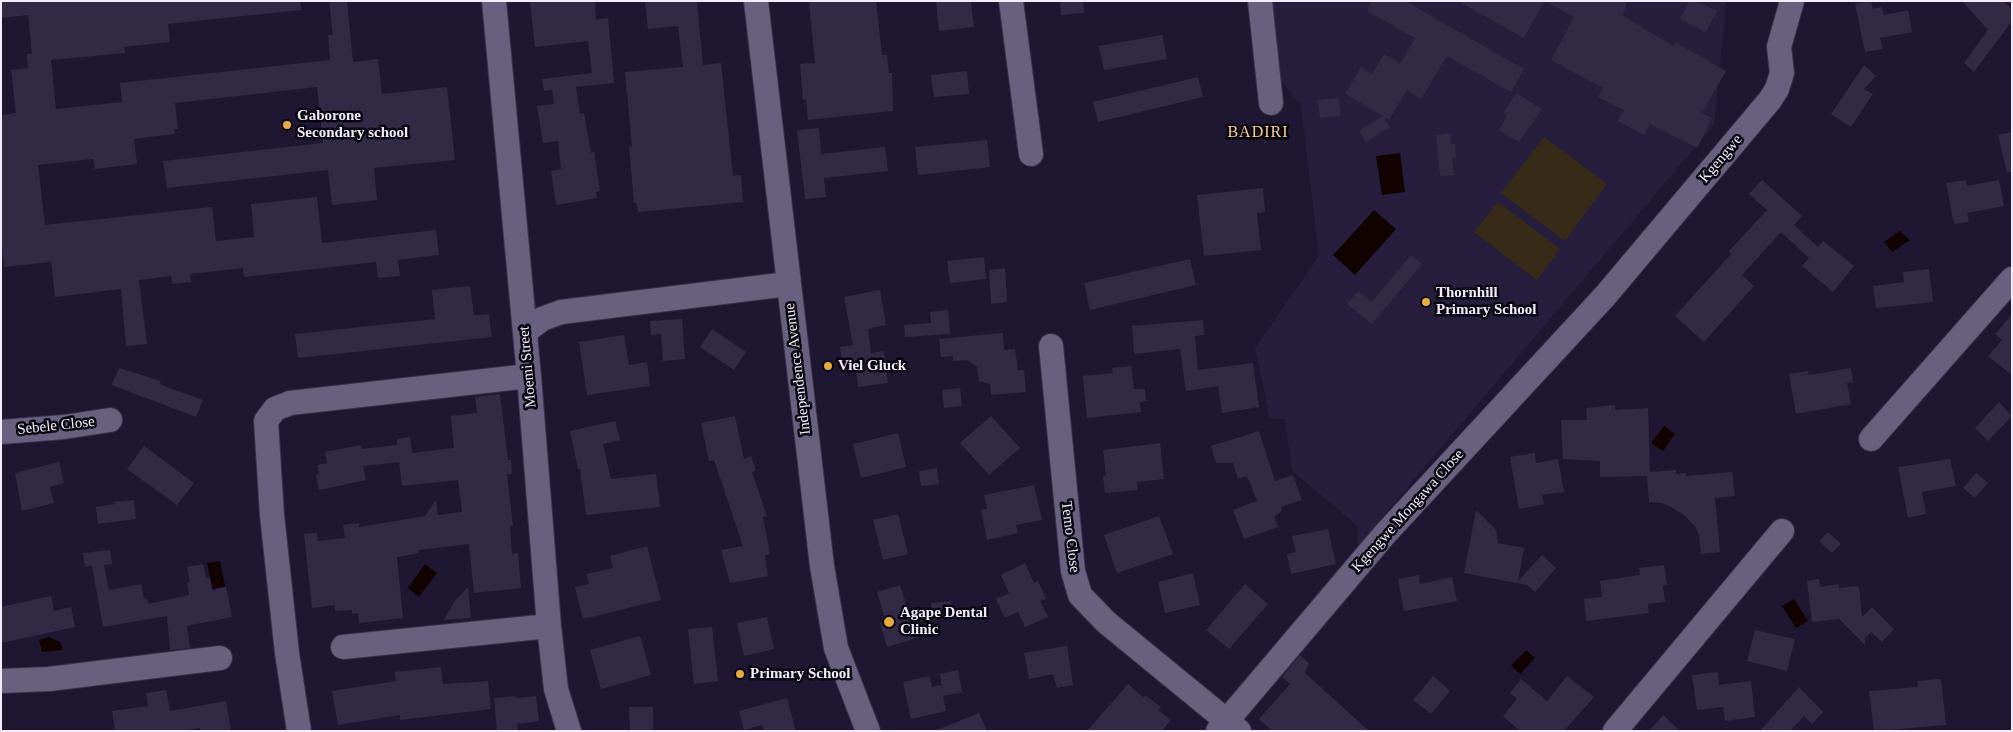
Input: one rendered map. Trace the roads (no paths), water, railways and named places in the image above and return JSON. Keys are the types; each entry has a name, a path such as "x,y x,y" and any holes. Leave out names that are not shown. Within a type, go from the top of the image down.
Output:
{"street":[{"name":"Moemi Street","path":"494,1 529,376 549,626 556,688 569,731"},
{"name":"Independence Avenue","path":"756,1 822,566 836,648 868,731"},
{"path":"1012,1 1030,154"},
{"path":"1260,1 1271,102"},
{"name":"Kgengwe","path":"1605,296 1770,100 1777,89 1782,73 1779,47 1792,1"},
{"path":"1870,439 2012,279"},
{"path":"525,332 542,319 561,312 788,284"},
{"name":"Kgengwe Mongawa Close","path":"1228,727 1385,534 1605,296"},
{"name":"Temo Close","path":"1051,346 1073,571 1080,595 1106,622 1228,727"},
{"path":"299,731 285,633 272,515 266,421 275,409 290,403 529,376"},
{"name":"Sebele Close","path":"1,432 64,427 110,420"},
{"path":"1615,731 1782,531"},
{"path":"343,647 549,626"},
{"path":"1,681 49,679 220,658"}],"place":[{"name":"Gaborone Secondary school","path":"287,125"},
{"name":"Thornhill Primary School","path":"1426,302"},
{"name":"Viel Gluck","path":"828,366"},
{"name":"Agape Dental Clinic","path":"889,622"},
{"name":"Primary School","path":"740,674"}],"district":[{"name":"BADIRI","path":"1258,133"}]}
